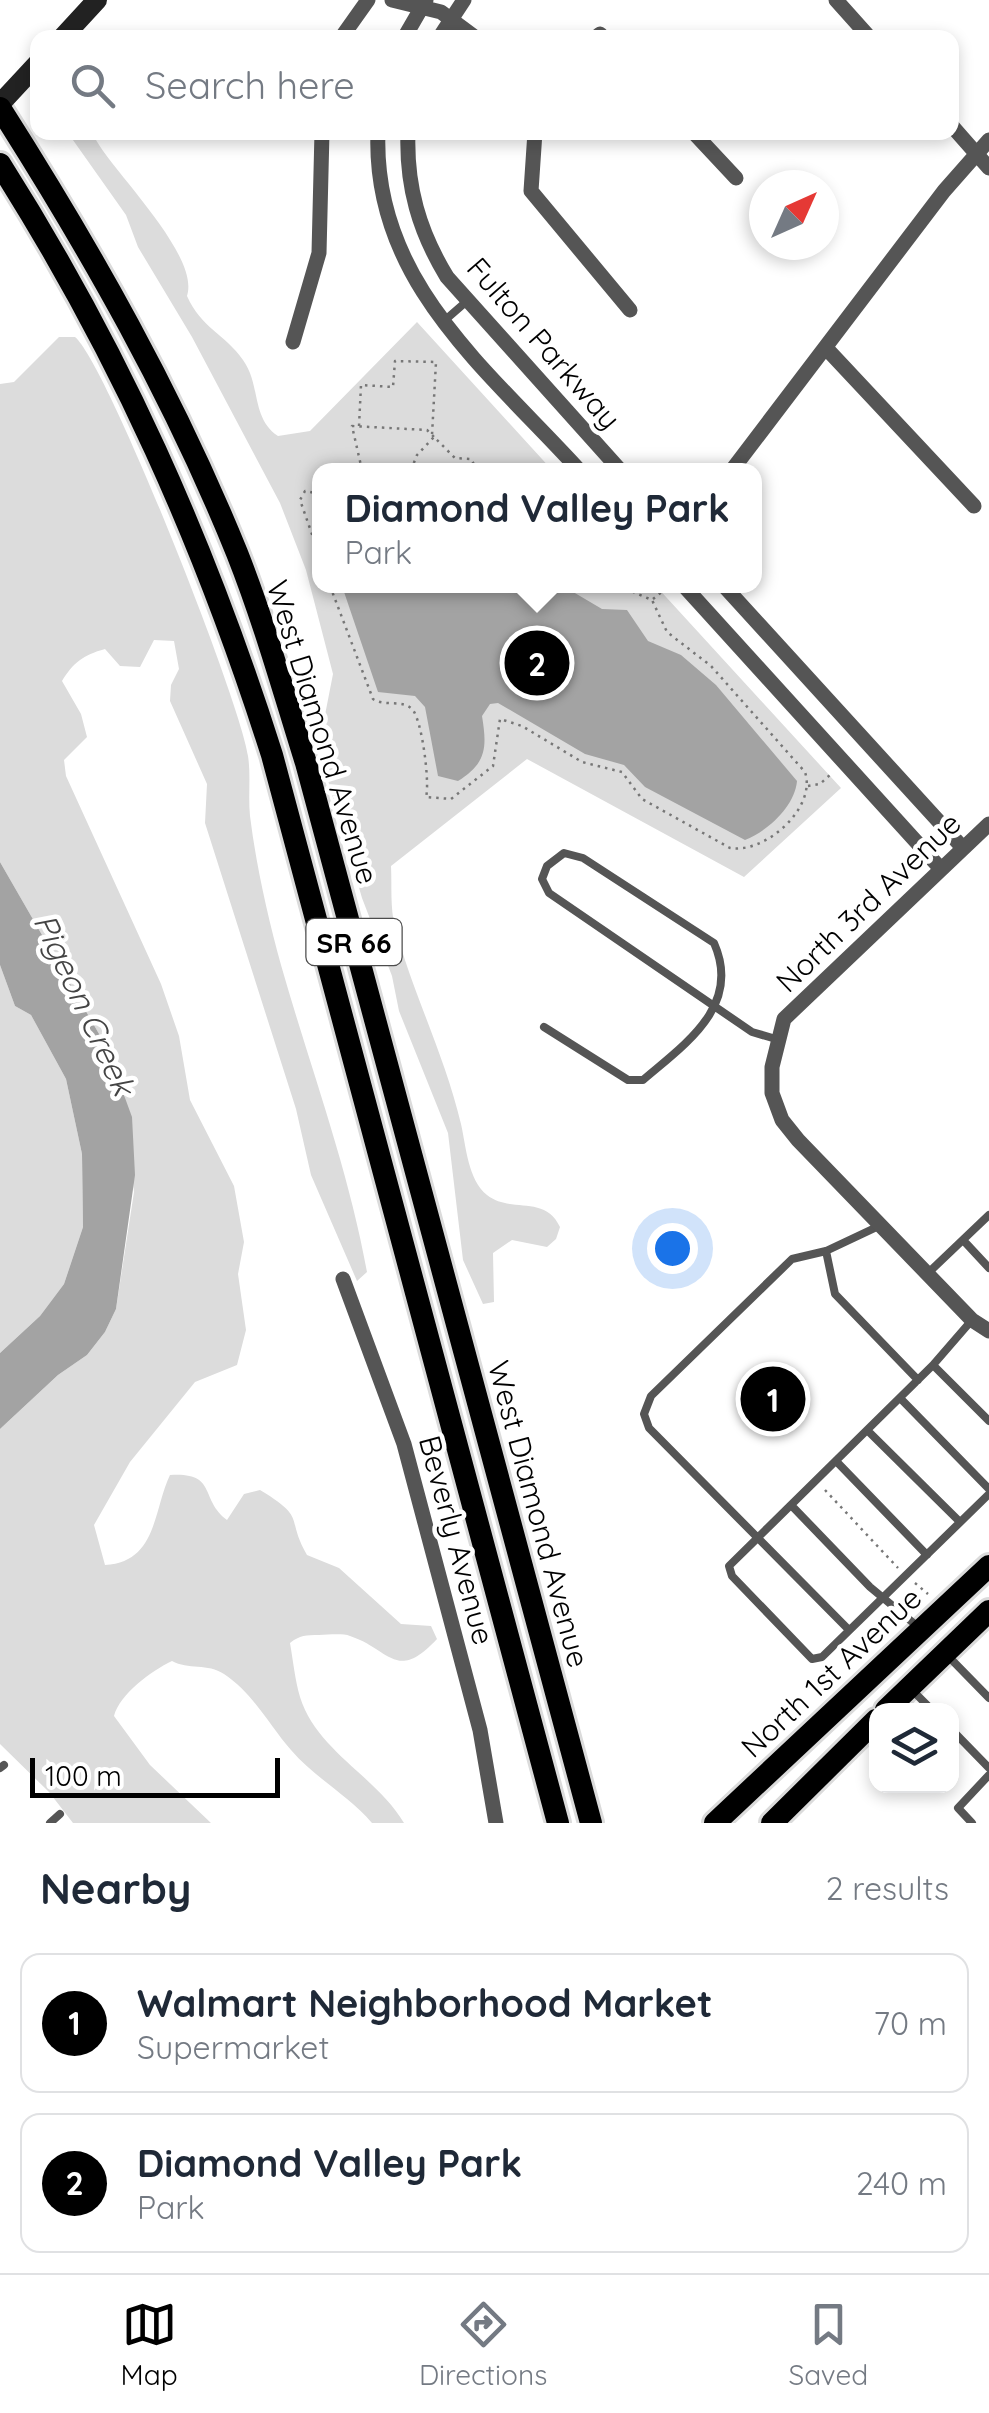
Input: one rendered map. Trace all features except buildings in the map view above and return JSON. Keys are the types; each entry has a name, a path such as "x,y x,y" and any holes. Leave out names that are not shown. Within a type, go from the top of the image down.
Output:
{"main road":[{"path":"69,30 97,0"},
{"path":"0,106 30,72"},
{"name":"West Diamond Avenue","path":"0,106 80,234 147,354 238,555 270,646 311,782 591,1823"},
{"name":"West Diamond Avenue","path":"0,164 95,322 143,416 238,647 272,754 558,1823"},
{"name":"North 1st Avenue","path":"715,1823 989,1566"},
{"path":"894,1703 989,1612"},
{"path":"781,1820 869,1727"}],"street":[{"path":"347,30 368,0"},
{"path":"392,0 423,4 466,30"},
{"path":"443,30 464,0"},
{"path":"836,0 863,30"},
{"path":"408,30 423,4"},
{"path":"959,134 989,168"},
{"path":"293,342 319,253 322,140"},
{"name":"Fulton Parkway","path":"378,140 380,183 392,239 422,294 573,463"},
{"name":"Fulton Parkway","path":"408,140 410,179 421,228 447,277 614,463"},
{"path":"535,140 531,191 630,310"},
{"path":"700,140 736,178"},
{"path":"737,463 989,140"},
{"path":"826,348 974,506"},
{"path":"690,593 941,869"},
{"path":"730,593 963,848"},
{"name":"North 3rd Avenue","path":"776,1039 784,1019 989,824"},
{"path":"776,1039 772,1093 782,1120 926,1274 972,1320 989,1330"},
{"name":"Beverly Avenue","path":"343,1279 404,1444 480,1730 496,1823"}],"lane":[{"path":"444,321 467,301"},
{"path":"544,1027 628,1080 643,1080 704,1026 717,1008 720,956 714,943 584,858 564,852 548,866 542,879 549,893 717,1008 752,1032 776,1039"},
{"path":"926,1274 989,1216"},
{"path":"849,1630 649,1428 644,1414 651,1396 792,1259 826,1251 879,1226"},
{"path":"963,1240 989,1267"},
{"path":"826,1251 835,1294 918,1380"},
{"path":"900,1398 989,1491 822,1657 812,1658 732,1576 729,1566 933,1365 972,1320"},
{"path":"933,1365 989,1421"},
{"path":"868,1430 960,1522"},
{"path":"836,1461 927,1555"},
{"path":"790,1505 920,1630"},
{"path":"945,1653 989,1698"},
{"path":"910,1688 925,1703"},
{"path":"959,1738 989,1772 958,1808 972,1823"},
{"path":"50,1823 60,1814"}],"path":[{"path":"359,426 362,385 393,387 395,360 436,362 433,436 414,463"},
{"path":"360,463 352,426 427,430 455,458 471,459 473,463"},
{"path":"312,492 305,491 300,500 312,534"},
{"path":"333,593 373,699 379,704 404,704 416,714 428,778 426,796 451,799 494,766 500,719 522,726 582,762 622,772 642,799 730,848 742,850 762,844 804,804 808,786 798,762 725,680 692,648 667,632 652,600 636,593"},
{"path":"652,600 660,593"},
{"path":"808,786 820,784 831,774"},
{"path":"816,1480 906,1576 945,1607"}],"shaded area":[{"path":"73,140 96,140 154,216 181,260 188,279 187,296 193,307 243,360 264,420 278,436 310,431 417,322 546,463 312,463 312,593 662,593 841,788 744,877 527,759 391,866 395,927 446,1074 476,1181 496,1200 546,1211 560,1227 556,1239 547,1247 512,1240 493,1253 494,1302 483,1304 463,1260 448,1133 399,1011 392,976 362,898 327,777 324,720 333,674 306,570 280,503 192,337 138,247 126,215"},
{"path":"59,337 75,337 115,407 223,672 248,756 249,808 267,910 339,1156 367,1272 357,1281 311,1175 296,1109 205,823 207,784 170,701 171,685 179,669 174,641 154,640 140,667 120,666 105,649 91,654 62,681 81,714 87,737 64,760 66,776 161,984 179,1036 190,1100 234,1186 244,1242 238,1274 246,1330 237,1365 195,1382 130,1462 94,1525 105,1565 122,1562 144,1545 170,1475 185,1475 202,1482 218,1512 227,1520 244,1494 260,1490 290,1513 307,1555 339,1568 401,1624 431,1626 437,1639 412,1659 402,1661 347,1635 307,1635 290,1643 298,1690 308,1716 319,1733 378,1791 404,1823 372,1823 300,1760 244,1690 224,1674 172,1661 137,1684 114,1716 150,1765 211,1823 73,1823 49,1792 0,1744 0,1429 58,1375 87,1355 105,1332 116,1309 134,1192 124,1093 106,1046 0,862 0,384 14,382"},
{"path":"344,593 575,593 602,609 627,610 648,641 681,655 716,685 797,781 795,790 786,808 771,824 745,840 645,787 624,765 585,754 498,703 490,704 482,716 484,745 480,761 458,781 438,776 425,707 415,696 378,692"},
{"path":"0,862 106,1046 132,1117 135,1175 116,1309 105,1332 87,1355 58,1375 0,1429 0,1353 40,1316 64,1284 83,1227 82,1154 66,1079 31,1015 15,1006 0,965"},
{"path":"0,965 15,1006 31,1015 66,1079 82,1154 83,1227 64,1284 40,1316 0,1353"}],"place":[{"name":"Diamond Valley Park","path":"537,663"},
{"name":"Walmart Neighborhood Market","path":"773,1399"}],"water label":[{"name":"Pigeon Creek","path":"85,1004"}]}
